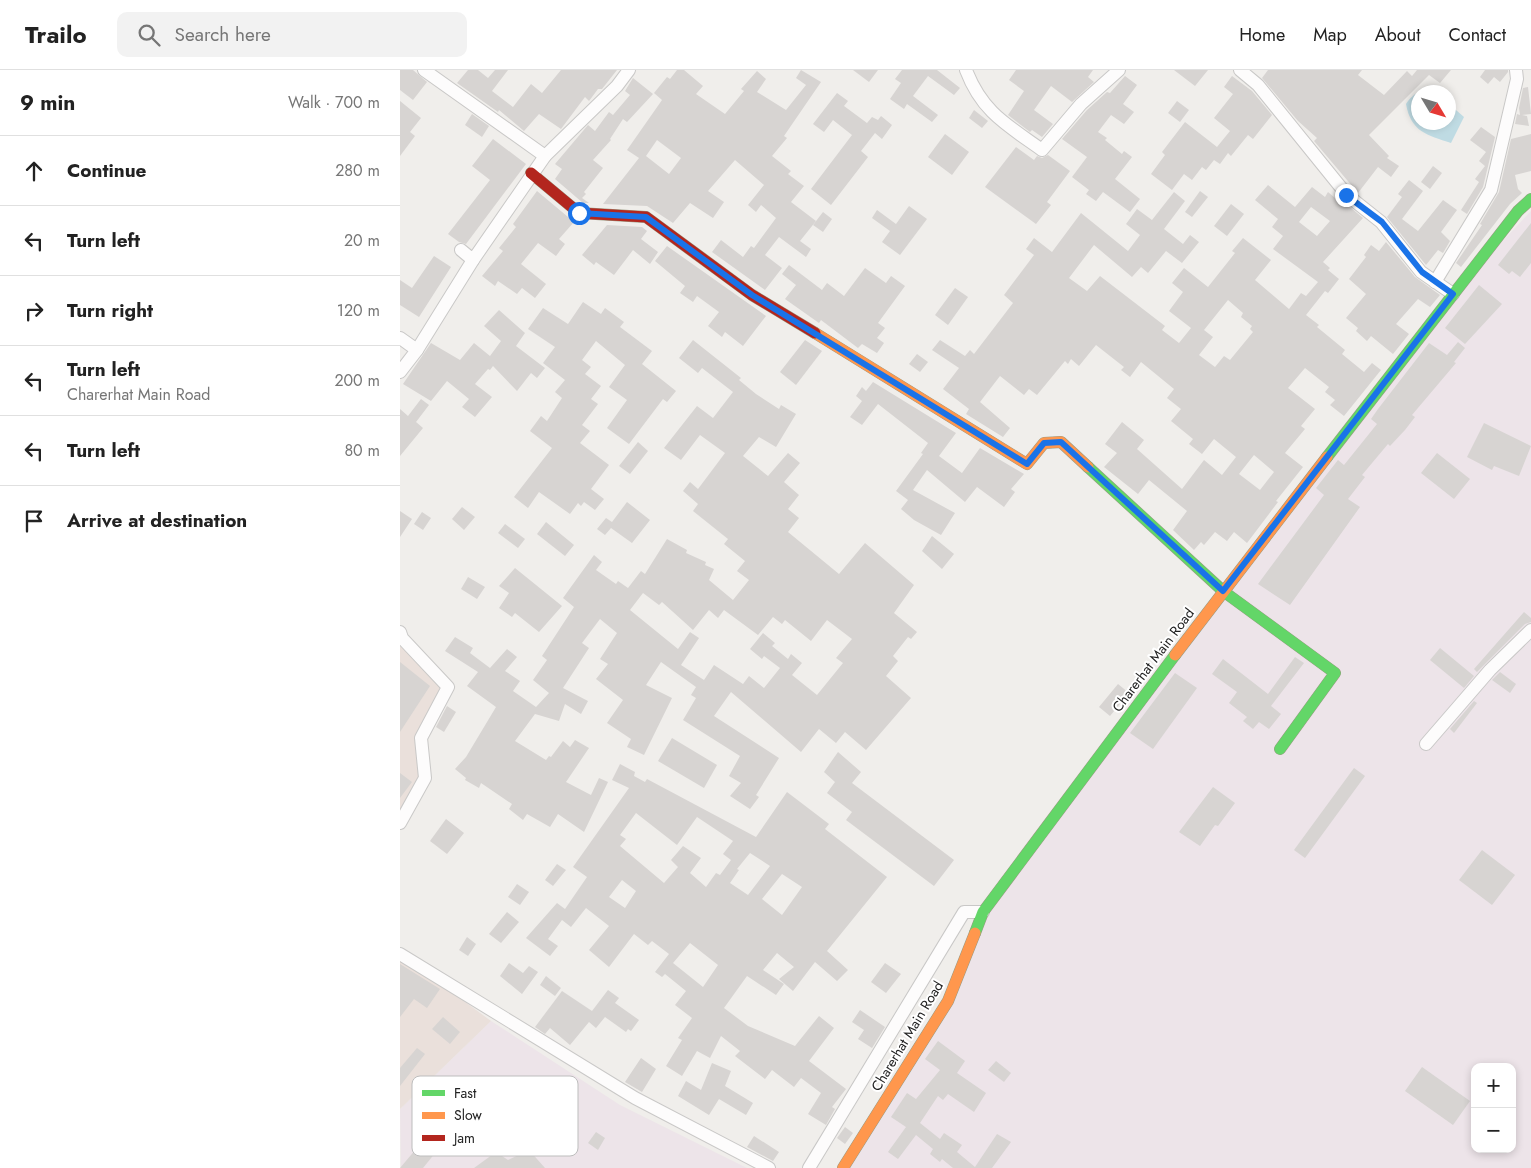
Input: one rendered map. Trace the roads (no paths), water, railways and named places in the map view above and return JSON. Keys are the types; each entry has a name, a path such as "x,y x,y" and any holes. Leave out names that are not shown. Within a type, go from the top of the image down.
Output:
{"street":[{"path":"424,70 545,156"},
{"path":"400,372 417,350 473,260 531,173 545,156 617,86 629,70"},
{"path":"966,70 973,88 996,118 1042,150 1081,104 1119,70"},
{"path":"1240,70 1258,85 1346,195 1382,222 1422,272 1453,294"},
{"path":"1435,282 1491,190 1517,79 1516,70"},
{"path":"531,173 579,213 646,217 752,295 1027,464 1044,443 1061,442 1223,591 1335,673 1280,750"},
{"name":"Charerhat Main Road","path":"843,1168 948,1001 984,912 1223,591 1518,211 1531,199"},
{"path":"461,250 473,260"},
{"path":"400,338 417,350"},
{"path":"1426,744 1490,670 1531,630"},
{"path":"400,632 402,638 448,687 421,738 425,778 400,823"},
{"path":"808,1168 964,912 984,912"},
{"path":"400,954 636,1098 769,1168"}],"water":[{"path":"1411,97 1411,119 1408,113 1406,104"},
{"path":"1456,110 1464,117 1451,143 1420,130 1456,130"}]}
